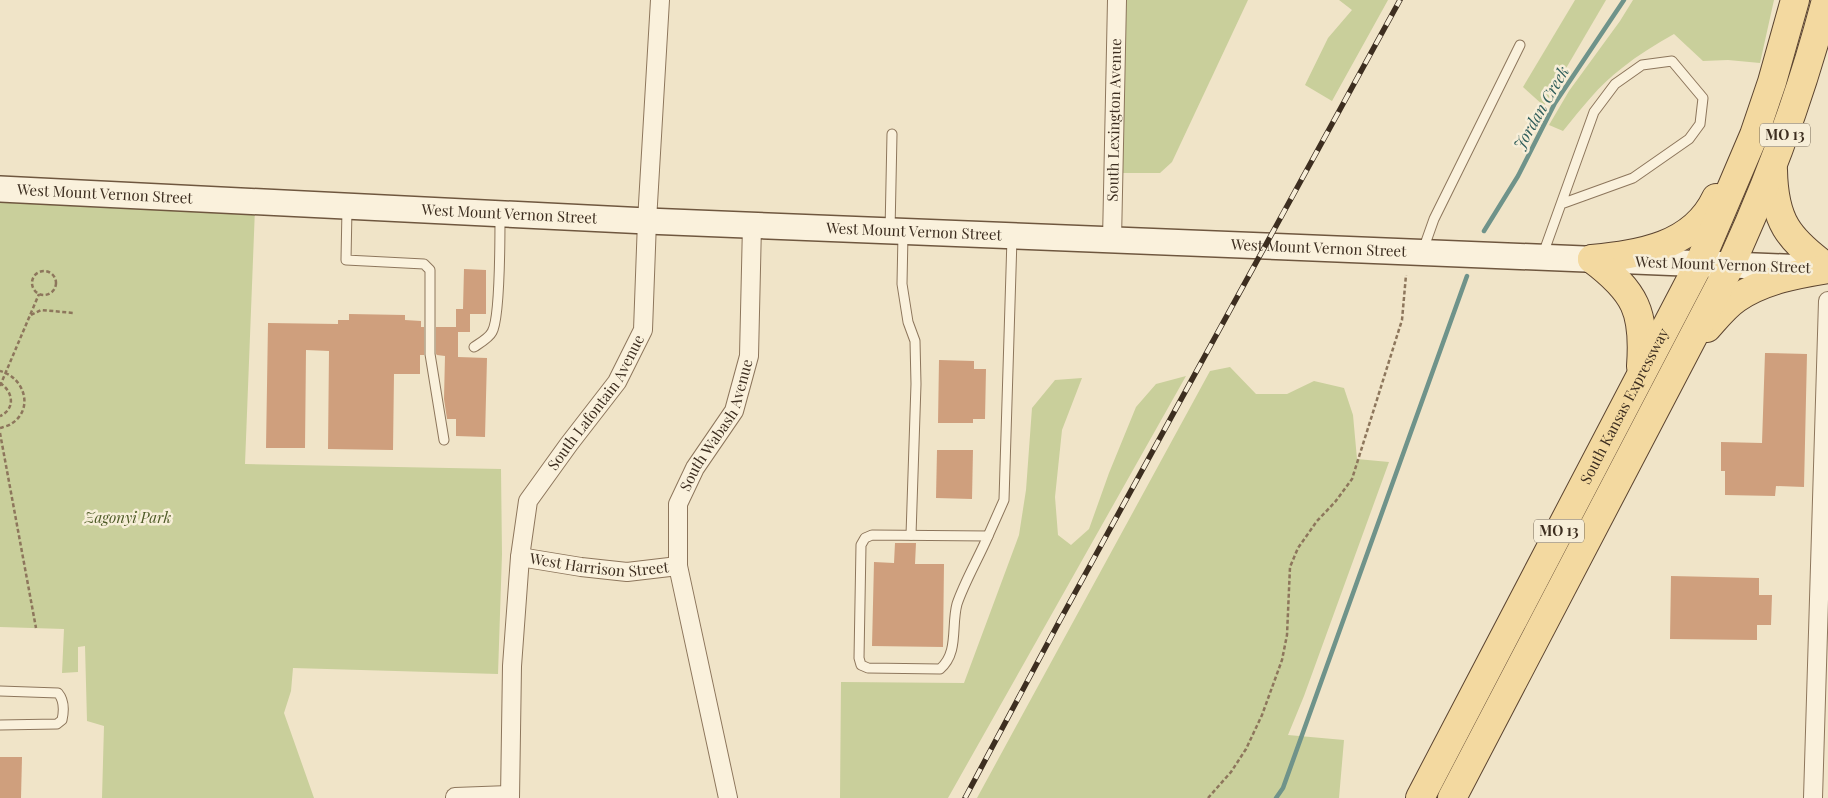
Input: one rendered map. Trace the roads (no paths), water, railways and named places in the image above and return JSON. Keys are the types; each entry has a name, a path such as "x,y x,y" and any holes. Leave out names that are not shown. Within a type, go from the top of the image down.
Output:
{"main road":[{"name":"South Kansas Expressway","path":"1420,798 1699,264 1733,186 1763,108 1780,56 1795,0"},
{"name":"South Kansas Expressway","path":"1452,798 1730,266 1773,167 1802,86 1826,0"},
{"path":"1592,260 1626,256 1656,249 1671,242 1697,224 1715,201 1749,114 1763,108"},
{"path":"1773,167 1777,205 1790,236 1799,246 1828,268"},
{"path":"1592,260 1620,282 1628,293 1638,314 1642,330 1641,374"},
{"path":"1677,367 1706,329 1736,298 1772,281 1828,268"}],"street":[{"name":"South Lafontain Avenue","path":"510,796 512,666 520,557 528,502 569,444 618,382 644,330 647,221 660,0"},
{"name":"South Lexington Avenue","path":"1112,240 1117,0"},
{"name":"West Mount Vernon Street","path":"0,188 647,221 1730,266 1828,268"},
{"name":"South Wabash Avenue","path":"728,798 678,566 678,504 695,468 734,411 749,356 752,225"},
{"path":"1813,798 1822,720 1828,300"},
{"name":"West Harrison Street","path":"520,557 627,572 678,566"},
{"path":"455,797 510,796"}],"lane":[{"path":"1422,253 1434,219 1520,45"},
{"path":"1542,257 1561,204 1594,112 1615,84 1642,65 1672,61 1703,98 1700,124 1689,139 1633,178 1561,204"},
{"path":"892,134 902,284 908,322 914,341 915,358 911,535"},
{"path":"347,206 346,260 424,264 430,270 430,354 444,440"},
{"path":"474,347 492,333 494,328 497,301 500,213"},
{"path":"988,536 872,535 865,538 861,544 858,658 861,665 868,668 940,669 947,663 951,654 957,604 988,536 1004,500 1012,236"},
{"path":"0,691 58,693 61,697 63,716 57,724 51,726 0,725"}],"waterway":[{"name":"Jordan Creek","path":"1484,231 1518,176 1555,103 1624,0"},
{"path":"1276,798 1283,788 1467,276"}],"railway":[{"path":"965,798 1059,622 1400,0"}],"park label":[{"name":"Zagonyi Park","path":"128,518"}]}
